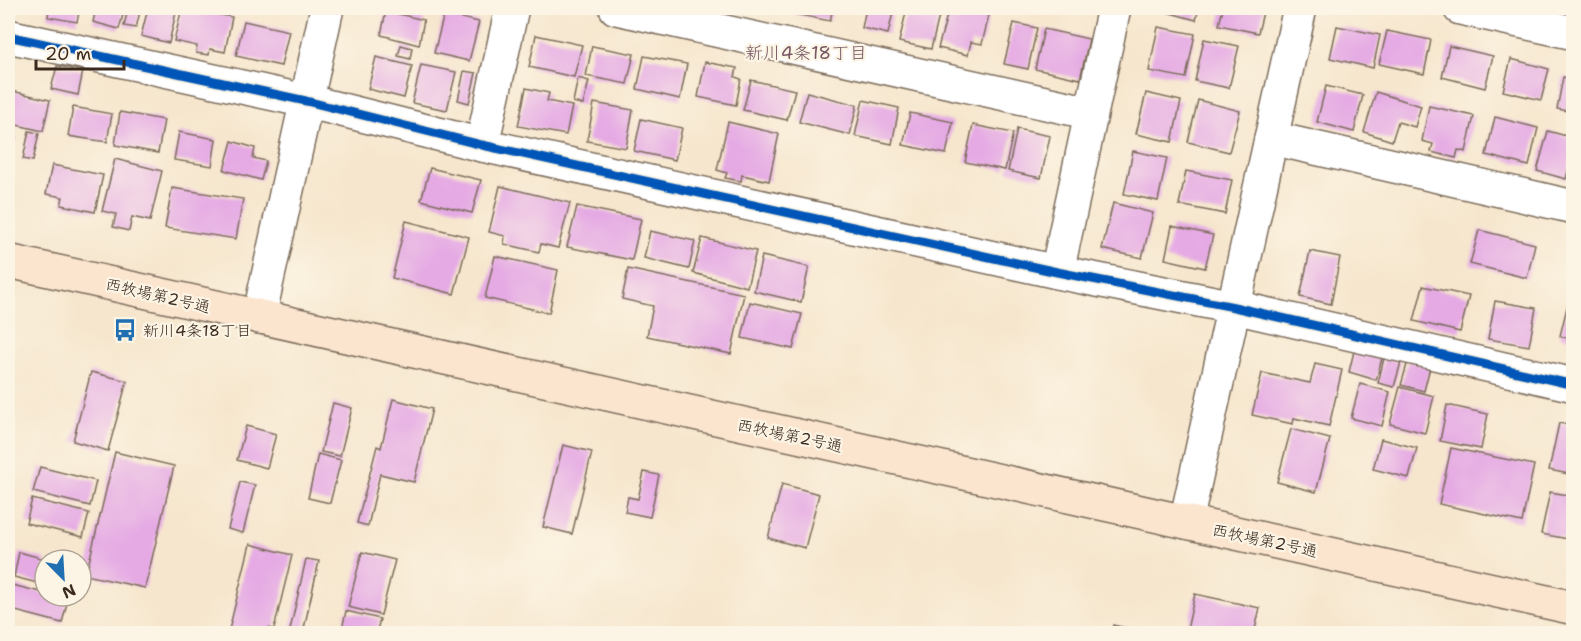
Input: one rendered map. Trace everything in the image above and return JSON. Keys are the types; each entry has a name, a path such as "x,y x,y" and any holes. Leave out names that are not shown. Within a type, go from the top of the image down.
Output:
{"street":[{"path":"259,317 327,8"},
{"path":"482,145 512,8"},
{"path":"616,8 1091,113"},
{"path":"1057,272 1114,8"},
{"path":"1186,522 1300,8"},
{"path":"1460,8 1574,33"},
{"path":"8,36 306,101 482,145 1057,272 1234,307 1574,385"},
{"path":"1271,138 1574,207"},
{"name":"西牧場第2号通","path":"8,261 1574,608"}],"building":[{"path":"49,8 80,8 77,22 48,17"},
{"path":"96,8 125,8 119,29 93,22"},
{"path":"128,8 141,8 136,28 124,26"},
{"path":"148,8 177,8 169,43 141,36"},
{"path":"182,8 232,17 225,52 210,49 209,55 196,53 197,46 174,41"},
{"path":"796,8 833,8 830,21 794,14"},
{"path":"866,8 894,8 888,34 862,28"},
{"path":"907,8 941,8 931,49 899,42"},
{"path":"949,8 989,15 982,44 971,42 968,55 938,48"},
{"path":"1152,8 1199,8 1196,20"},
{"path":"1223,8 1264,8 1258,33 1219,25"},
{"path":"386,11 424,20 419,45 381,35"},
{"path":"444,14 479,22 469,61 434,53"},
{"path":"244,21 289,31 281,66 236,56"},
{"path":"1014,23 1037,28 1028,69 1004,64"},
{"path":"1337,26 1380,35 1373,68 1330,58"},
{"path":"1158,27 1195,34 1186,78 1149,71"},
{"path":"1044,29 1089,39 1080,79 1035,69"},
{"path":"1387,31 1431,40 1424,74 1379,64"},
{"path":"536,35 582,45 574,77 529,67"},
{"path":"1204,39 1239,46 1229,88 1195,81"},
{"path":"401,45 412,48 410,59 398,56"},
{"path":"592,46 634,54 627,84 586,76"},
{"path":"1449,46 1493,56 1485,88 1442,77"},
{"path":"644,56 687,64 680,99 637,89"},
{"path":"376,57 412,66 404,98 368,89"},
{"path":"1511,59 1549,69 1541,100 1503,91"},
{"path":"705,62 737,68 735,77 741,79 736,105 698,97"},
{"path":"421,65 456,72 447,110 412,103"},
{"path":"57,66 83,71 78,95 51,89"},
{"path":"464,71 476,73 469,103 458,100"},
{"path":"1563,77 1574,79 1574,112 1557,109"},
{"path":"578,78 589,81 583,105 573,102"},
{"path":"751,80 795,90 787,120 743,110"},
{"path":"1326,86 1363,95 1354,132 1317,122"},
{"path":"526,88 549,93 547,101 572,106 566,135 518,126"},
{"path":"8,90 50,100 43,131 8,123"},
{"path":"807,92 857,105 850,135 799,122"},
{"path":"1376,92 1421,106 1415,127 1398,122 1392,141 1364,132"},
{"path":"1146,93 1181,101 1172,142 1136,134"},
{"path":"863,100 899,108 892,144 855,136"},
{"path":"1198,100 1240,111 1229,152 1188,142"},
{"path":"594,103 633,110 626,148 587,141"},
{"path":"1429,106 1474,116 1466,152 1458,150 1456,158 1431,152 1433,144 1422,141"},
{"path":"73,107 112,114 107,142 68,136"},
{"path":"120,112 164,120 158,153 115,145"},
{"path":"910,113 953,122 946,154 903,145"},
{"path":"1495,117 1538,128 1529,166 1486,155"},
{"path":"641,119 682,128 675,160 634,151"},
{"path":"728,122 779,134 769,181 742,175 741,181 725,178 727,173 717,170"},
{"path":"973,125 1013,133 1005,170 965,162"},
{"path":"1017,129 1050,136 1041,178 1008,171"},
{"path":"29,131 39,133 33,161 23,159"},
{"path":"1548,131 1574,138 1574,159 1571,159 1566,179 1537,171"},
{"path":"179,132 216,139 212,166 174,160"},
{"path":"8,134 16,136 8,170"},
{"path":"232,141 255,148 253,158 266,161 261,180 224,170"},
{"path":"1133,151 1167,158 1158,201 1124,194"},
{"path":"115,159 162,171 150,221 132,217 129,231 113,227 116,214 102,211"},
{"path":"52,165 103,175 95,212 61,205 63,197 46,194"},
{"path":"430,168 481,180 472,213 421,200"},
{"path":"1186,171 1232,180 1225,214 1179,205"},
{"path":"500,186 570,203 558,248 541,244 539,252 504,244 505,236 489,232"},
{"path":"172,188 243,199 236,239 165,228"},
{"path":"1113,203 1153,213 1142,258 1102,249"},
{"path":"577,206 641,219 632,260 567,247"},
{"path":"406,221 469,237 454,294 392,278"},
{"path":"1172,226 1213,235 1205,268 1165,259"},
{"path":"1479,230 1535,244 1527,278 1470,264"},
{"path":"650,231 695,241 689,269 644,258"},
{"path":"702,238 756,251 747,287 693,273"},
{"path":"1310,251 1340,257 1331,304 1300,297"},
{"path":"495,256 558,270 549,313 485,298"},
{"path":"762,256 809,267 801,302 754,291"},
{"path":"628,269 744,294 731,354 647,336 653,306 622,299"},
{"path":"1423,286 1469,296 1460,332 1414,321"},
{"path":"1495,301 1536,308 1529,346 1488,339"},
{"path":"750,302 802,314 793,349 742,338"},
{"path":"1568,303 1574,305 1574,340 1560,336"},
{"path":"1354,351 1382,358 1376,380 1349,372"},
{"path":"1384,358 1401,362 1394,387 1378,383"},
{"path":"1408,361 1430,367 1424,391 1401,385"},
{"path":"1315,364 1342,370 1329,426 1294,418 1293,424 1252,415 1262,373 1310,383"},
{"path":"91,372 127,381 108,451 73,441"},
{"path":"1360,384 1390,392 1382,426 1351,418"},
{"path":"1400,387 1434,396 1425,433 1390,424"},
{"path":"393,399 432,409 414,482 380,474 368,526 357,523 377,446 381,448"},
{"path":"333,403 352,408 340,456 321,452"},
{"path":"1447,405 1488,414 1481,449 1440,441"},
{"path":"1559,423 1574,426 1574,475 1549,470"},
{"path":"246,426 276,434 267,468 237,460"},
{"path":"1291,429 1330,439 1316,492 1277,482"},
{"path":"1381,439 1417,448 1409,478 1373,469"},
{"path":"563,445 592,452 572,534 543,527"},
{"path":"1451,448 1534,465 1522,522 1439,504"},
{"path":"115,452 174,466 145,588 93,577 92,548"},
{"path":"318,454 341,460 330,503 308,498"},
{"path":"40,467 96,481 90,506 33,492"},
{"path":"644,472 659,475 650,517 625,512 628,497 638,499"},
{"path":"240,482 255,485 243,533 228,529"},
{"path":"782,484 819,494 805,548 768,538"},
{"path":"1550,492 1574,496 1574,540 1541,534"},
{"path":"32,499 89,513 83,537 26,523"},
{"path":"250,544 292,555 274,629 268,628 267,634 228,634"},
{"path":"19,552 33,556 33,582 14,577"},
{"path":"362,552 395,560 381,615 348,607"},
{"path":"306,559 319,561 303,633 290,630"},
{"path":"12,585 33,590 33,608 66,608 62,623 8,609"},
{"path":"1195,594 1260,608 1254,634 1186,634"},
{"path":"346,611 380,619 376,634 341,634"},
{"path":"1113,625 1148,633 1148,634 1112,634"}],"cycle path":[{"path":"8,36 306,101 482,145 1057,272 1234,307 1574,385"}],"place":[{"name":"新川4条18丁目","path":"125,330"}],"district":[{"name":"新川4条18丁目","path":"806,53"}]}
